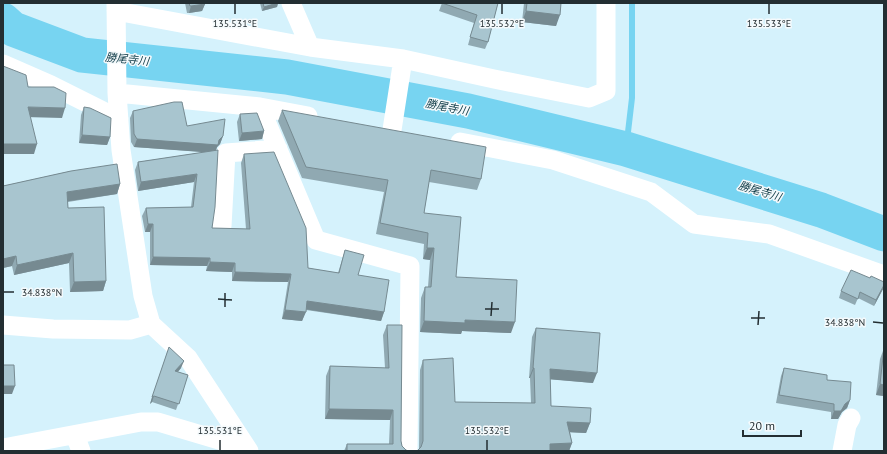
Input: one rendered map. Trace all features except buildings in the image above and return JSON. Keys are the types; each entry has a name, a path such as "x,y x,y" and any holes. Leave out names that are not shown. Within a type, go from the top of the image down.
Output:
{"street":[{"path":"291,3 310,47"},
{"path":"249,451 188,358 151,324 143,296 121,150 117,93 116,7 310,47 404,59 589,98 606,91 606,3"},
{"path":"392,130 404,59"},
{"path":"3,64 119,119"},
{"path":"117,93 260,107 322,118"},
{"path":"260,107 316,240 410,266 408,451"},
{"path":"446,140 553,160 651,192 694,224 769,234 884,275"},
{"path":"222,226 226,154 278,149"},
{"path":"3,325 53,329 130,330 151,324"},
{"path":"842,451 847,425 851,418"},
{"path":"3,448 78,443 141,422 158,422 232,444 242,451"}],"waterway":[{"path":"626,149 632,98 632,3"},
{"name":"勝尾寺川","path":"3,20 13,29 82,55 287,77 468,111 626,149 821,210 884,234"}]}
